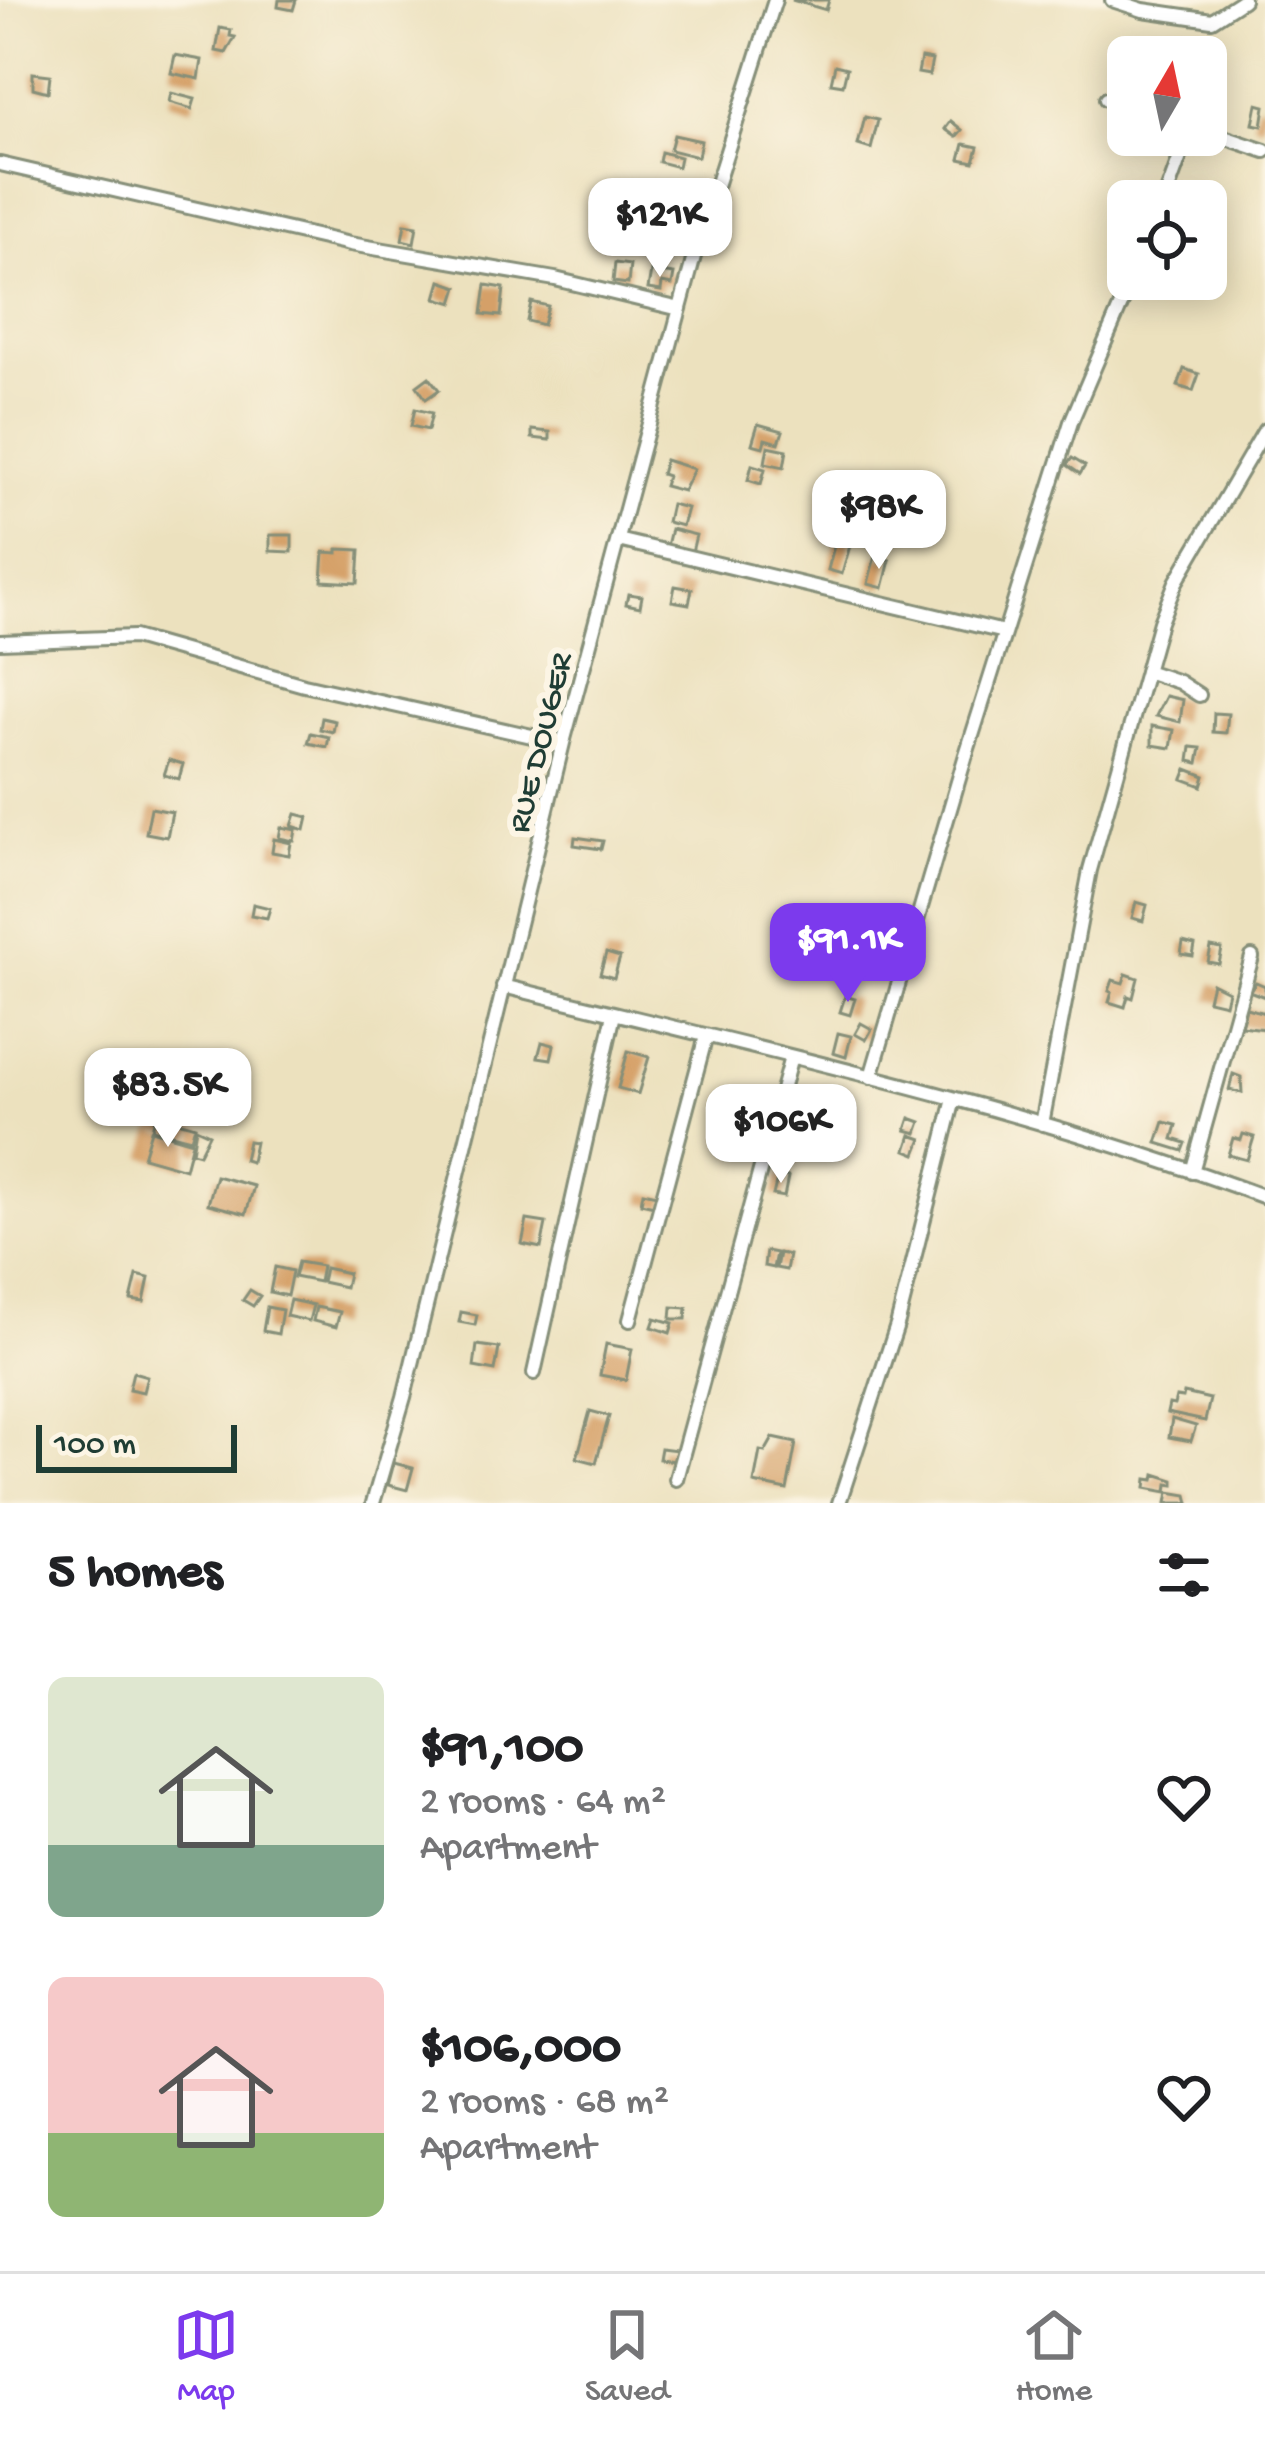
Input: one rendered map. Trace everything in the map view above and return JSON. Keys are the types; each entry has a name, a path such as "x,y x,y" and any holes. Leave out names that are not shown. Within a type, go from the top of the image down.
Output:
{"street":[{"name":"RUE DOUGER","path":"373,1503 404,1397 563,743 680,309 775,0"},
{"path":"1112,0 1143,10 1212,20 1244,0"},
{"path":"1227,138 1265,151"},
{"path":"0,164 350,244 555,279 680,309"},
{"path":"871,1076 1071,422 1123,300"},
{"path":"1042,1124 1090,870 1146,671 1176,582 1265,430"},
{"path":"618,540 1004,632"},
{"path":"0,642 134,637 304,685 563,743"},
{"path":"1146,671 1199,695"},
{"path":"1192,1172 1252,957"},
{"path":"503,986 871,1076 1042,1124 1265,1197"},
{"path":"534,1373 614,1014"},
{"path":"630,1320 706,1036"},
{"path":"676,1479 791,1057"},
{"path":"839,1503 898,1322 954,1099"}],"building":[{"path":"279,0 296,0 293,10 278,7"},
{"path":"792,0 829,0 826,10"},
{"path":"220,28 231,30 230,36 235,37 226,53 216,51"},
{"path":"175,55 202,60 199,79 171,73"},
{"path":"921,58 932,60 929,75 918,73"},
{"path":"835,65 847,68 843,85 831,83"},
{"path":"33,73 50,75 48,92 33,88"},
{"path":"171,93 195,99 192,109 169,102"},
{"path":"1257,104 1265,106 1262,126 1253,124"},
{"path":"865,117 878,120 871,149 858,145"},
{"path":"951,121 962,130 956,137 945,129"},
{"path":"674,135 701,141 698,157 670,150"},
{"path":"964,144 978,147 974,162 960,159"},
{"path":"661,152 680,157 678,167 659,162"},
{"path":"680,216 698,220 695,232 677,227"},
{"path":"405,224 417,226 414,243 402,240"},
{"path":"615,263 630,265 628,284 613,282"},
{"path":"651,271 674,274 672,285 662,283 661,291 648,289"},
{"path":"441,281 458,287 453,303 436,298"},
{"path":"486,285 504,288 501,316 482,314"},
{"path":"531,302 548,306 543,325 527,321"},
{"path":"1184,369 1199,374 1193,391 1178,386"},
{"path":"429,377 439,390 426,399 417,386"},
{"path":"415,409 432,413 428,430 411,426"},
{"path":"758,424 783,431 779,443 765,439 763,447 752,444"},
{"path":"532,430 550,432 550,440 532,438"},
{"path":"768,446 787,450 784,467 765,463"},
{"path":"1072,458 1085,466 1080,474 1067,465"},
{"path":"665,460 694,469 683,491 664,486"},
{"path":"752,465 765,469 761,484 748,480"},
{"path":"671,504 687,508 682,526 667,522"},
{"path":"671,529 696,535 692,552 667,546"},
{"path":"270,535 292,535 292,552 270,551"},
{"path":"836,538 851,542 842,574 828,570"},
{"path":"338,549 360,550 358,583 322,581 324,552 338,553"},
{"path":"875,556 890,560 883,588 868,584"},
{"path":"675,586 692,589 689,604 672,601"},
{"path":"628,594 642,596 640,607 626,604"},
{"path":"1166,696 1183,700 1180,722 1156,716"},
{"path":"1214,713 1228,714 1226,733 1213,732"},
{"path":"322,718 335,721 333,732 320,729"},
{"path":"1152,726 1174,730 1171,748 1152,745"},
{"path":"311,733 329,737 327,747 308,743"},
{"path":"1191,747 1201,748 1198,763 1189,761"},
{"path":"169,760 183,764 179,779 164,775"},
{"path":"1187,769 1205,776 1202,786 1183,779"},
{"path":"151,808 172,812 167,837 146,833"},
{"path":"296,814 308,817 305,830 292,826"},
{"path":"281,827 296,830 294,841 279,838"},
{"path":"575,837 603,841 601,849 574,845"},
{"path":"274,839 291,843 289,855 272,852"},
{"path":"1136,902 1147,905 1143,921 1132,918"},
{"path":"253,904 270,908 267,918 251,915"},
{"path":"1183,942 1195,945 1193,956 1181,954"},
{"path":"1211,947 1222,949 1219,964 1208,962"},
{"path":"606,953 620,957 614,978 600,974"},
{"path":"1126,974 1138,978 1133,998 1128,996 1125,1007 1109,1002 1109,991 1113,980 1123,983"},
{"path":"1256,982 1265,986 1265,997 1249,991"},
{"path":"1212,983 1228,991 1225,1004 1208,1000"},
{"path":"845,996 855,999 850,1015 840,1012"},
{"path":"1246,1008 1265,1013 1265,1029 1241,1026"},
{"path":"861,1023 872,1029 866,1040 855,1034"},
{"path":"838,1033 851,1036 846,1057 833,1053"},
{"path":"542,1042 554,1045 551,1059 538,1057"},
{"path":"628,1051 649,1057 638,1094 618,1088"},
{"path":"1233,1074 1241,1077 1242,1093 1229,1090"},
{"path":"817,1099 828,1102 823,1118 812,1114"},
{"path":"158,1106 166,1108 164,1117 195,1126 191,1139 152,1129"},
{"path":"910,1118 921,1122 917,1133 906,1130"},
{"path":"1164,1122 1177,1125 1173,1139 1186,1143 1183,1151 1157,1143"},
{"path":"196,1128 209,1134 199,1154 192,1152"},
{"path":"151,1130 192,1142 185,1169 143,1157"},
{"path":"1243,1134 1254,1137 1247,1160 1228,1155 1233,1138 1241,1140"},
{"path":"911,1135 922,1139 916,1154 906,1150"},
{"path":"248,1141 255,1142 251,1162 244,1160"},
{"path":"778,1175 788,1177 784,1197 773,1195"},
{"path":"216,1176 254,1186 246,1214 208,1204"},
{"path":"643,1192 666,1197 663,1208 641,1203"},
{"path":"527,1220 546,1223 541,1248 522,1244"},
{"path":"766,1251 776,1253 773,1268 764,1266"},
{"path":"779,1253 789,1255 786,1270 776,1268"},
{"path":"298,1262 322,1266 319,1282 294,1277"},
{"path":"275,1267 292,1271 287,1296 270,1292"},
{"path":"325,1268 348,1273 345,1287 322,1282"},
{"path":"137,1275 149,1278 144,1302 131,1300"},
{"path":"250,1290 260,1296 253,1306 243,1300"},
{"path":"290,1300 313,1305 309,1321 286,1316"},
{"path":"267,1307 282,1310 278,1334 263,1331"},
{"path":"316,1307 340,1312 336,1327 313,1321"},
{"path":"672,1307 687,1308 686,1319 671,1319"},
{"path":"461,1312 477,1315 475,1325 459,1322"},
{"path":"655,1318 673,1323 670,1333 652,1327"},
{"path":"606,1344 632,1349 626,1380 600,1375"},
{"path":"477,1345 499,1348 495,1371 474,1367"},
{"path":"133,1372 147,1376 143,1392 129,1389"},
{"path":"1184,1393 1210,1399 1205,1421 1167,1413 1169,1404 1174,1405"},
{"path":"590,1411 609,1416 596,1463 577,1458"},
{"path":"1172,1419 1196,1426 1191,1441 1169,1437"},
{"path":"773,1438 796,1443 787,1490 754,1483 760,1451 765,1452"},
{"path":"661,1448 677,1450 676,1461 659,1459"},
{"path":"394,1463 413,1468 407,1490 388,1485"},
{"path":"1155,1474 1174,1480 1174,1485 1168,1484 1167,1492 1146,1488 1147,1479 1154,1480"},
{"path":"1169,1492 1187,1495 1189,1503 1167,1503"}]}
